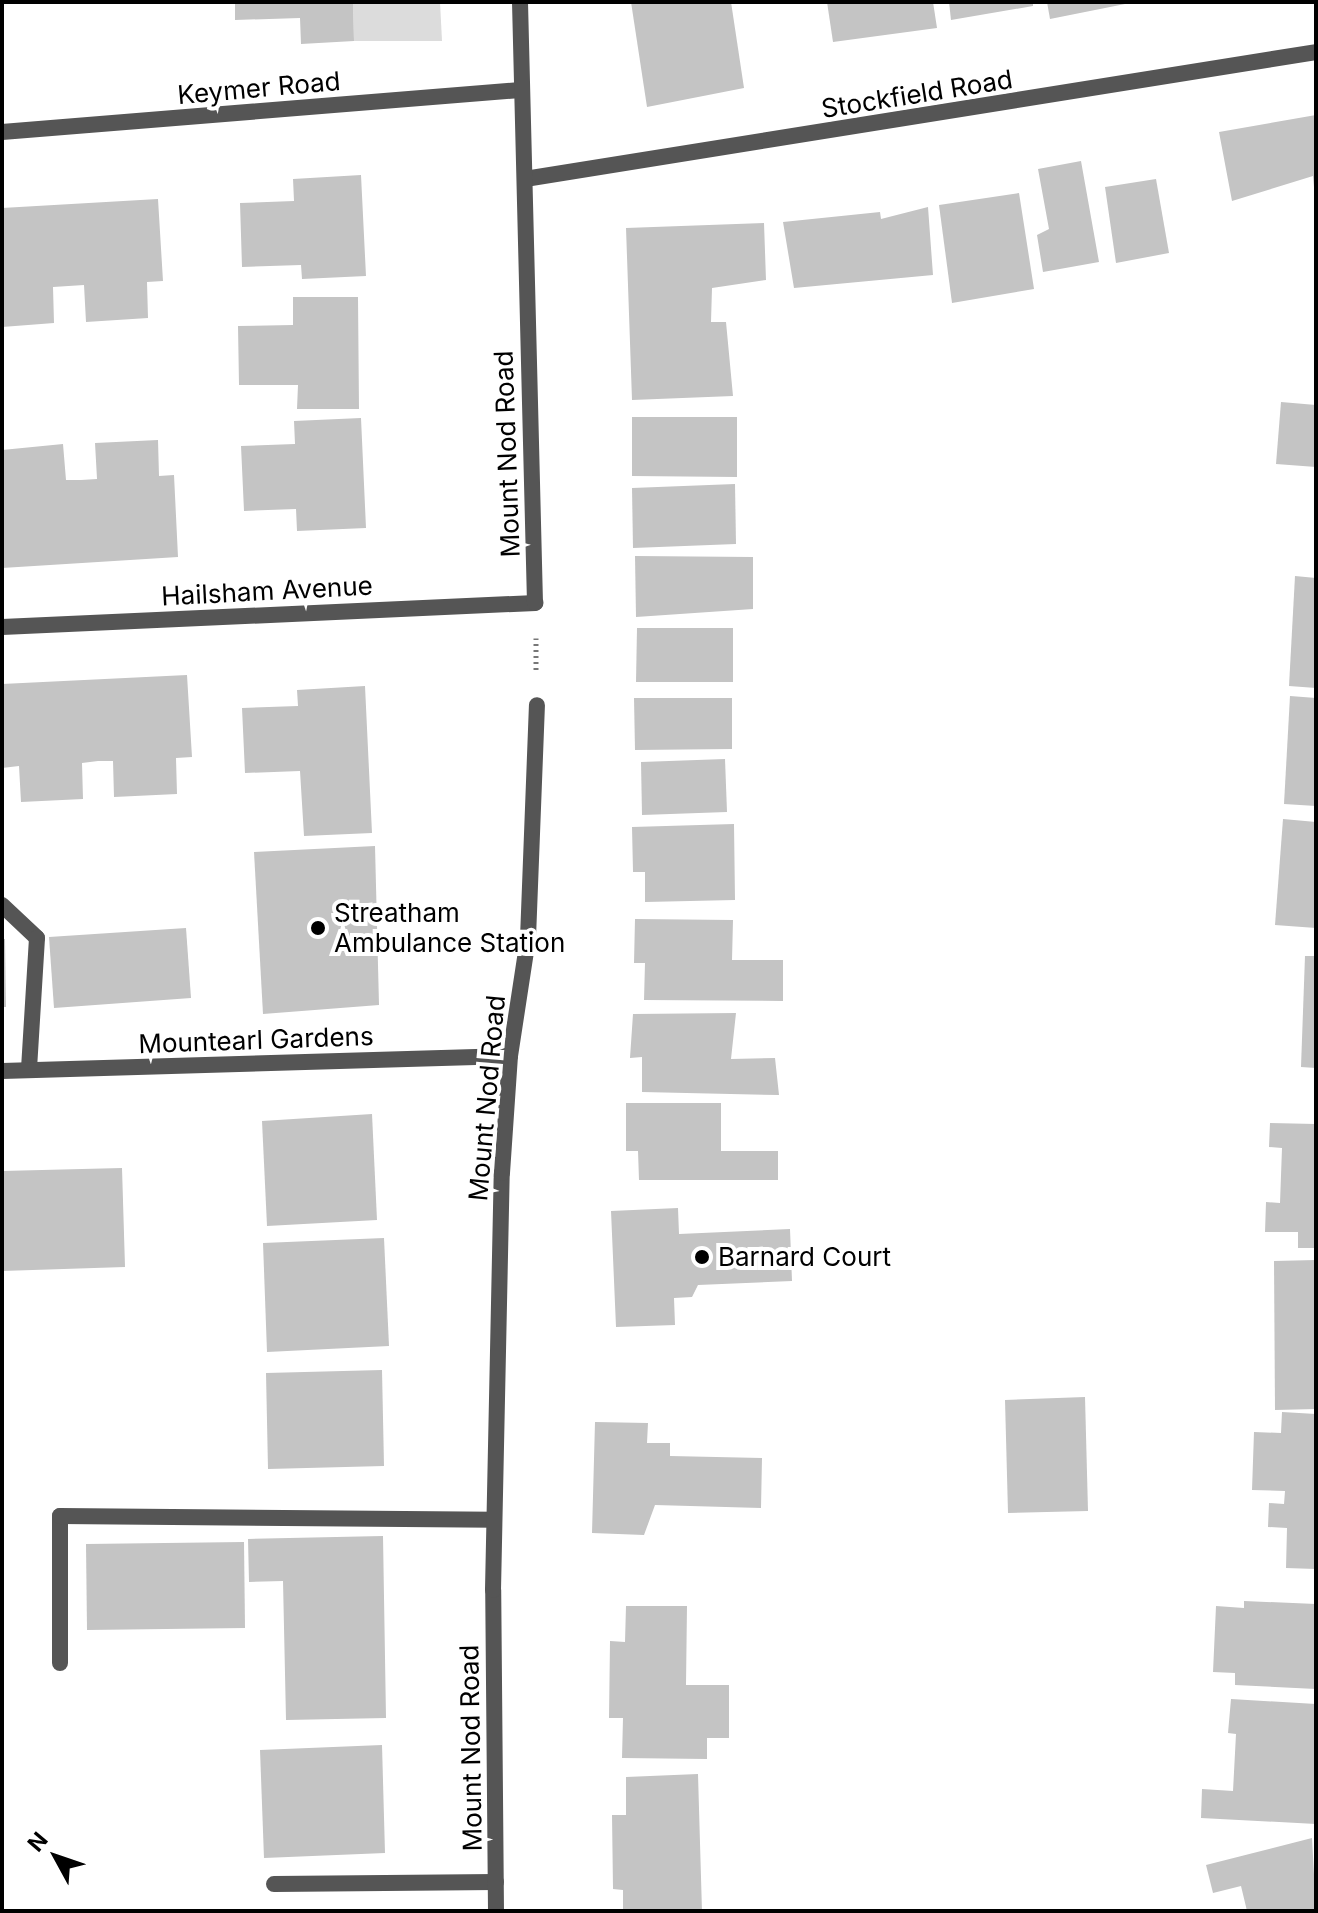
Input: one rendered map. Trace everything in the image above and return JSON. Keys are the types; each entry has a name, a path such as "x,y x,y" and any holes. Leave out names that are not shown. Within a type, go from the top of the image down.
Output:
{"street":[{"name":"Mount Nod Road","path":"520,2 535,603"},
{"name":"Stockfield Road","path":"525,179 1316,52"},
{"name":"Keymer Road","path":"2,132 520,90"},
{"name":"Hailsham Avenue","path":"2,627 535,603"},
{"name":"Mount Nod Road","path":"496,1911 494,1520 501,1189 510,1056 528,938 537,705"},
{"path":"2,905 37,938 29,1068"},
{"name":"Mountearl Gardens","path":"2,1071 510,1056"},
{"path":"60,1663 60,1516 494,1520"},
{"path":"274,1884 496,1882"}],"path":[{"path":"535,603 537,705"}],"shaded area":[{"path":"353,2 440,2 442,41 354,41"}],"building":[{"path":"235,2 353,2 354,41 301,44 300,18 235,20"},
{"path":"631,2 731,2 744,88 647,107"},
{"path":"827,2 933,2 937,28 833,42"},
{"path":"949,2 1033,2 1033,6 951,20"},
{"path":"1047,2 1130,2 1130,3 1050,19"},
{"path":"1316,115 1316,210 1313,176 1232,201 1219,132"},
{"path":"1081,161 1099,262 1043,272 1037,235 1049,229 1038,169"},
{"path":"361,175 366,276 302,279 301,265 242,267 240,203 294,201 293,179"},
{"path":"1156,179 1169,253 1116,263 1105,187"},
{"path":"1019,193 1034,289 952,303 939,205"},
{"path":"158,199 163,281 147,282 148,318 86,322 84,285 53,287 54,323 2,327 2,208"},
{"path":"928,207 933,275 794,288 783,222 880,212 881,219"},
{"path":"764,223 766,280 712,288 711,322 726,322 733,396 632,400 626,228"},
{"path":"293,297 358,297 359,409 297,409 298,385 239,385 238,326 293,325"},
{"path":"1281,402 1316,405 1316,467 1276,464"},
{"path":"632,417 737,417 737,477 632,476"},
{"path":"361,418 366,528 297,531 296,509 244,511 241,446 295,444 294,421"},
{"path":"158,440 159,476 174,475 178,557 2,568 2,450 63,444 66,480 97,479 95,443"},
{"path":"735,484 736,544 633,548 632,488"},
{"path":"635,556 753,557 753,609 636,617"},
{"path":"1295,576 1316,578 1316,688 1289,686"},
{"path":"637,628 733,628 733,682 636,682"},
{"path":"187,675 192,757 176,758 177,794 114,797 113,761 98,761 82,763 83,799 21,802 19,766 2,768 2,684"},
{"path":"365,686 372,833 304,836 300,771 245,773 242,708 298,706 297,690"},
{"path":"1290,696 1316,698 1316,806 1284,804"},
{"path":"634,698 732,698 732,749 635,750"},
{"path":"725,759 727,812 642,815 641,762"},
{"path":"1283,819 1316,822 1316,928 1275,925"},
{"path":"734,824 735,900 645,902 645,872 633,872 632,827"},
{"name":"Streatham Ambulance Station","path":"375,846 379,1005 263,1014 254,852"},
{"path":"635,919 733,920 732,960 783,960 783,1001 644,1000 645,963 634,963"},
{"path":"186,928 191,998 54,1008 49,937"},
{"path":"2,939 5,939 6,1007 2,1007"},
{"path":"1305,956 1316,956 1316,1068 1301,1067"},
{"path":"736,1013 731,1059 775,1058 779,1095 642,1092 642,1057 630,1058 633,1014"},
{"path":"626,1103 721,1103 721,1151 778,1151 778,1180 639,1180 638,1151 626,1151"},
{"path":"372,1114 377,1220 267,1226 262,1121"},
{"path":"1270,1123 1316,1124 1316,1248 1298,1248 1298,1232 1265,1232 1266,1202 1280,1203 1282,1148 1269,1147"},
{"path":"122,1168 125,1267 2,1271 2,1171"},
{"name":"Barnard Court","path":"678,1208 679,1234 790,1229 792,1281 698,1285 692,1297 674,1298 675,1325 616,1327 611,1211"},
{"path":"384,1238 389,1346 267,1352 263,1243"},
{"path":"1316,1260 1316,1409 1275,1410 1274,1261"},
{"path":"382,1370 384,1466 268,1469 266,1373"},
{"path":"1085,1397 1088,1511 1008,1513 1005,1400"},
{"path":"1282,1412 1316,1414 1316,1569 1286,1568 1287,1528 1268,1527 1269,1503 1284,1504 1285,1491 1252,1490 1254,1432 1281,1433"},
{"path":"595,1422 648,1423 647,1443 670,1443 670,1456 762,1458 761,1508 655,1505 644,1535 592,1533"},
{"path":"383,1536 386,1718 286,1720 283,1581 249,1582 248,1539"},
{"path":"244,1542 245,1628 87,1630 86,1544"},
{"path":"1244,1601 1316,1604 1316,1689 1235,1685 1235,1673 1213,1672 1216,1606 1244,1608"},
{"path":"626,1606 687,1606 686,1685 729,1685 729,1738 707,1738 707,1759 622,1758 623,1718 609,1718 610,1641 625,1642"},
{"path":"1231,1699 1316,1704 1316,1824 1201,1818 1202,1789 1233,1791 1236,1734 1228,1733"},
{"path":"382,1745 385,1853 264,1858 260,1750"},
{"path":"698,1774 702,1911 623,1911 623,1890 613,1889 612,1815 626,1815 626,1777"},
{"path":"1312,1838 1316,1911 1247,1911 1241,1886 1213,1893 1206,1865"}],"place":[{"name":"Streatham Ambulance Station","path":"318,928"},
{"name":"Barnard Court","path":"702,1257"}]}
